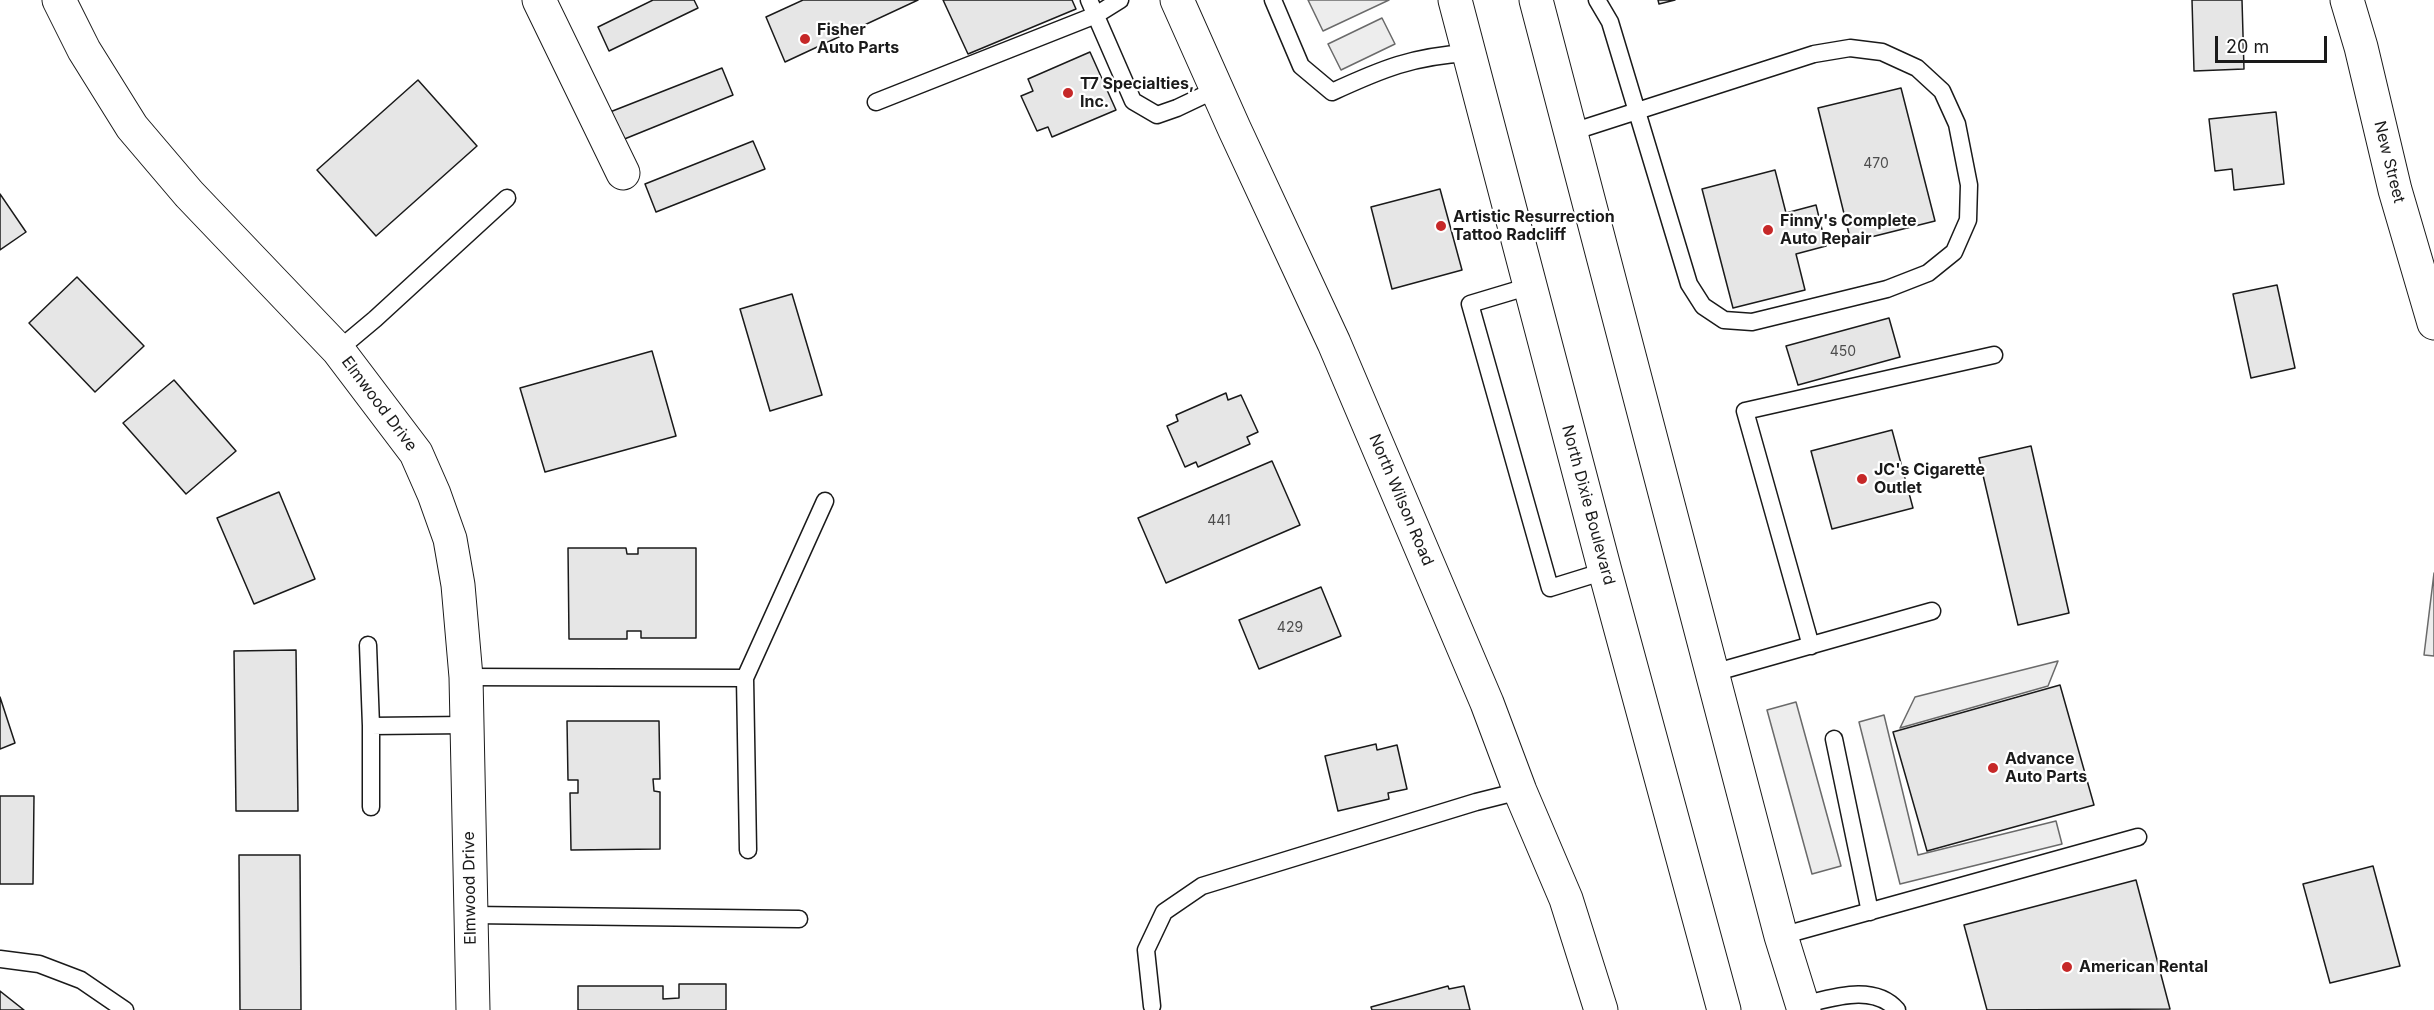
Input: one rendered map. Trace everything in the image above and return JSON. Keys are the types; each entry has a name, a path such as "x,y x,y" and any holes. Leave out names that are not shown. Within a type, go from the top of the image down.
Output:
{"main road":[{"name":"Elmwood Drive","path":"59,0 84,50 132,127 189,195 338,350 416,453 434,494 450,539 458,585 466,677 473,1010"},
{"path":"539,0 623,173"},
{"name":"North Wilson Road","path":"1177,0 1334,343 1487,704 1520,791 1566,899 1601,1010"},
{"name":"North Dixie Boulevard","path":"1455,0 1605,571 1725,1010"},
{"path":"1536,0 1781,936 1803,1008"},
{"name":"New Street","path":"2347,0 2361,47 2395,190 2434,323"}],"lane":[{"path":"876,102 1093,8 1120,0"},
{"path":"1273,0 1301,66 1332,92 1383,68 1434,55 1469,54"},
{"path":"1572,132 1637,110 1814,54 1850,48 1882,52 1917,68 1942,91 1958,124 1969,185 1968,220 1954,252 1928,273 1887,289 1752,322 1724,320 1704,306 1689,284 1637,110 1610,22 1597,0"},
{"path":"1093,8 1133,101 1157,115 1216,89"},
{"path":"338,350 507,198"},
{"path":"1530,286 1470,304 1550,588 1605,571"},
{"path":"1811,646 1745,411 1994,355"},
{"path":"748,850 745,678 825,501"},
{"path":"1713,673 1932,611"},
{"path":"368,645 371,807"},
{"path":"466,677 745,678"},
{"path":"371,726 467,725"},
{"path":"1834,739 1870,912"},
{"path":"1152,1006 1146,950 1164,912 1202,886 1476,802 1520,791"},
{"path":"1781,936 2139,837"},
{"path":"472,915 799,919"},
{"path":"0,959 39,964 81,980 125,1010"},
{"path":"1803,1008 1852,994 1888,1000 1897,1010"}],"shaded area":[{"path":"1308,0 1389,0 1323,31"},
{"path":"1382,18 1395,44 1341,70 1328,44"},
{"path":"2434,573 2434,656 2424,655"},
{"path":"2058,661 2048,686 1900,728 1915,697"},
{"path":"1796,702 1841,866 1812,874 1767,710"},
{"path":"1884,715 1918,855 2056,821 2062,844 1900,884 1859,722"}],"building":[{"path":"653,0 694,0 698,8 609,51 598,27"},
{"name":"Fisher Auto Parts","path":"803,0 918,0 785,62 766,17"},
{"name":"Fisher Auto Parts","path":"943,0 1072,0 1076,9 968,54"},
{"path":"1658,0 1675,0 1659,4"},
{"path":"2192,0 2242,0 2244,69 2194,71"},
{"name":"T7 Specialties, Inc.","path":"1090,52 1116,110 1052,137 1048,127 1037,131 1021,96 1033,91 1028,79"},
{"path":"722,68 733,95 622,140 610,112"},
{"path":"418,80 477,146 376,236 317,170"},
{"path":"1901,88 1935,221 1851,242 1818,108"},
{"path":"2276,112 2284,184 2234,190 2232,169 2215,171 2209,119"},
{"path":"753,141 765,169 656,212 645,184"},
{"name":"Finny's Complete Auto Repair","path":"1775,170 1786,213 1816,205 1826,246 1796,254 1805,290 1733,308 1702,189"},
{"path":"1440,189 1462,270 1392,289 1371,207"},
{"path":"0,194 26,232 0,250"},
{"path":"77,277 144,346 95,392 29,323"},
{"path":"2277,285 2295,368 2251,378 2233,294"},
{"path":"792,294 822,395 770,411 740,309"},
{"path":"1889,318 1900,357 1798,385 1786,346"},
{"path":"652,351 676,436 545,472 520,388"},
{"path":"174,380 236,451 186,494 123,423"},
{"path":"1226,393 1228,400 1241,395 1258,432 1247,437 1250,444 1198,467 1196,462 1185,467 1167,426 1178,421 1176,415"},
{"name":"JC's Cigarette Outlet","path":"1892,430 1913,508 1832,529 1811,451"},
{"path":"2031,446 2069,613 2018,625 1979,458"},
{"path":"1272,461 1300,525 1166,583 1138,518"},
{"path":"279,492 315,579 254,604 217,518"},
{"path":"568,548 626,548 627,554 638,554 638,548 696,548 696,638 641,638 641,631 627,631 627,639 569,639"},
{"path":"1321,587 1341,636 1259,669 1239,620"},
{"path":"296,650 298,811 236,811 234,651"},
{"name":"Advance Auto Parts","path":"2060,685 2094,805 1927,851 1893,732"},
{"path":"0,697 15,743 0,749"},
{"path":"567,721 659,721 660,779 653,779 654,791 660,792 660,849 571,850 570,793 578,793 578,780 568,780"},
{"path":"1376,744 1377,750 1397,745 1407,789 1388,793 1389,799 1338,811 1325,756"},
{"path":"0,796 34,796 33,884 0,884"},
{"path":"239,855 300,855 301,1010 240,1010"},
{"path":"2373,866 2400,966 2330,983 2303,884"},
{"name":"American Rental","path":"2136,880 2170,1009 1987,1010 1964,925"},
{"path":"679,984 726,984 726,1010 578,1010 578,986 663,986 663,999 679,998"},
{"path":"1448,986 1449,989 1464,986 1470,1010 1372,1010 1371,1007"},
{"path":"0,991 24,1010 0,1010"}],"place":[{"name":"Fisher Auto Parts","path":"805,39"},
{"name":"T7 Specialties, Inc.","path":"1068,93"},
{"name":"Artistic Resurrection Tattoo Radcliff","path":"1441,226"},
{"name":"Finny's Complete Auto Repair","path":"1768,230"},
{"name":"JC's Cigarette Outlet","path":"1862,479"},
{"name":"Advance Auto Parts","path":"1993,768"},
{"name":"American Rental","path":"2067,967"}]}
